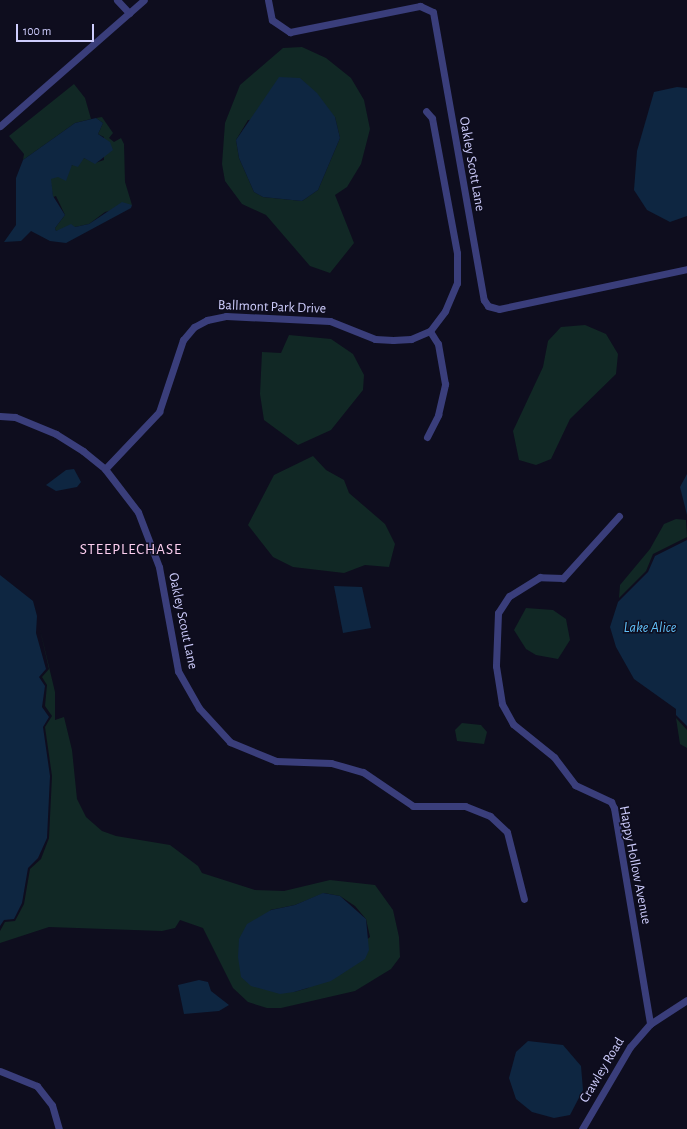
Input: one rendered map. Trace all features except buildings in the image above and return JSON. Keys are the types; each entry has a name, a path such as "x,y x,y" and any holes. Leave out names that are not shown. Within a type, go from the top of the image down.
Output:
{"street":[{"path":"118,0 129,13"},
{"path":"0,126 144,0"},
{"name":"Oakley Scott Lane","path":"268,0 272,20 290,32 420,6 433,12 484,300 488,306 499,309 687,269"},
{"path":"426,111 432,118 457,253 457,283 445,311 430,331 438,344 445,384 438,415 427,437"},
{"name":"Ballmont Park Drive","path":"105,469 158,412 183,340 194,327 207,320 226,316 330,321 375,339 393,340 411,339 430,331"},
{"name":"Oakley Scout Lane","path":"0,416 14,417 56,434 105,469 138,512 152,542 178,671 199,708 230,742 276,760 331,763 363,772 413,806 465,806 490,816 507,832 524,899"},
{"name":"Happy Hollow Avenue","path":"619,516 563,578 540,577 509,596 498,613 496,666 502,704 513,724 554,757 575,786 611,802 614,808 650,1024"},
{"name":"Crawley Road","path":"582,1129 630,1047 650,1024 687,1000"},
{"path":"0,1071 37,1086 52,1105 59,1129"}],"green space":[{"path":"302,47 326,58 351,78 364,100 370,129 361,164 347,187 335,195 354,243 330,273 310,266 266,215 242,204 225,181 222,164 225,123 240,85 283,48","holes":["335,117 340,138 318,190 302,201 263,197 254,192 239,158 236,140 248,120"]},
{"path":"74,84 85,98 91,119 75,123 23,160 24,154 9,136"},
{"path":"102,117 113,133 109,138 114,142 121,138 124,144 125,182 132,205 105,212 89,224 56,231 55,228 65,215 56,196 53,197 50,179 84,158 95,163 104,160 104,137 98,134 103,123 96,118"},
{"path":"585,325 606,334 618,354 616,374 570,419 551,459 536,465 519,460 513,431 543,367 548,341 561,327"},
{"path":"289,335 331,339 353,354 364,375 363,390 331,430 298,445 264,420 260,394 262,352 281,353"},
{"path":"313,456 326,470 344,480 349,493 385,524 395,544 389,567 365,565 344,573 293,567 273,557 248,525 274,475"},
{"path":"676,519 686,520 687,537 653,554 646,571 619,598 620,585 650,549 664,524"},
{"path":"526,608 553,610 566,619 570,640 558,659 536,655 526,649 514,630"},
{"path":"39,625 55,692 55,720 64,717 72,750 77,799 86,817 102,831 116,836 170,845 198,866 202,873 255,890 284,891 330,880 375,885 393,910 399,937 400,957 391,969 355,991 281,1008 267,1008 248,1002 233,988 203,928 180,920 175,928 162,931 49,927 0,943 0,931 5,922 15,921 24,904 30,869 41,859 49,838 52,776 45,727 52,716 45,706 47,685 42,677 49,669","holes":["324,893 340,896 355,906 366,919 370,937 308,988 294,992 270,910 295,905"]},
{"path":"676,718 687,730 687,748 680,744"},
{"path":"462,723 481,725 487,732 484,744 457,741 455,730"}],"water":[{"path":"279,77 300,78 317,93 335,117 340,138 318,190 302,201 263,197 254,192 239,158 236,140"},
{"path":"677,87 687,88 687,216 670,222 647,210 634,190 637,151 654,92"},
{"path":"96,118 103,123 98,134 110,142 113,150 95,164 84,158 78,167 72,165 66,181 58,177 51,179 53,196 65,215 55,228 56,231 71,224 75,227 89,224 122,202 132,205 131,208 66,243 50,241 31,231 21,241 4,242 16,225 16,178 23,160 75,123"},
{"path":"74,469 81,482 77,487 56,491 46,485 66,470"},
{"path":"687,474 687,515 680,487"},
{"name":"Lake Alice","path":"687,540 687,726 676,715 676,709 634,679 616,647 610,627 618,602 648,572 655,556"},
{"path":"0,575 33,601 37,616 36,633 46,669 39,677 45,686 42,707 49,717 43,727 50,776 47,838 38,858 28,868 22,903 14,919 4,920 0,926"},
{"path":"334,586 362,587 371,628 343,633"},
{"path":"323,893 340,896 366,919 369,950 365,959 331,981 294,992 280,994 251,986 241,977 238,957 239,939 247,924 271,910 295,905"},
{"path":"199,980 208,982 211,991 229,1005 219,1011 184,1014 178,985"},
{"path":"528,1041 563,1045 581,1066 583,1090 570,1115 554,1118 532,1112 516,1099 509,1078 516,1052"}],"district":[{"name":"STEEPLECHASE","path":"131,550"}]}
